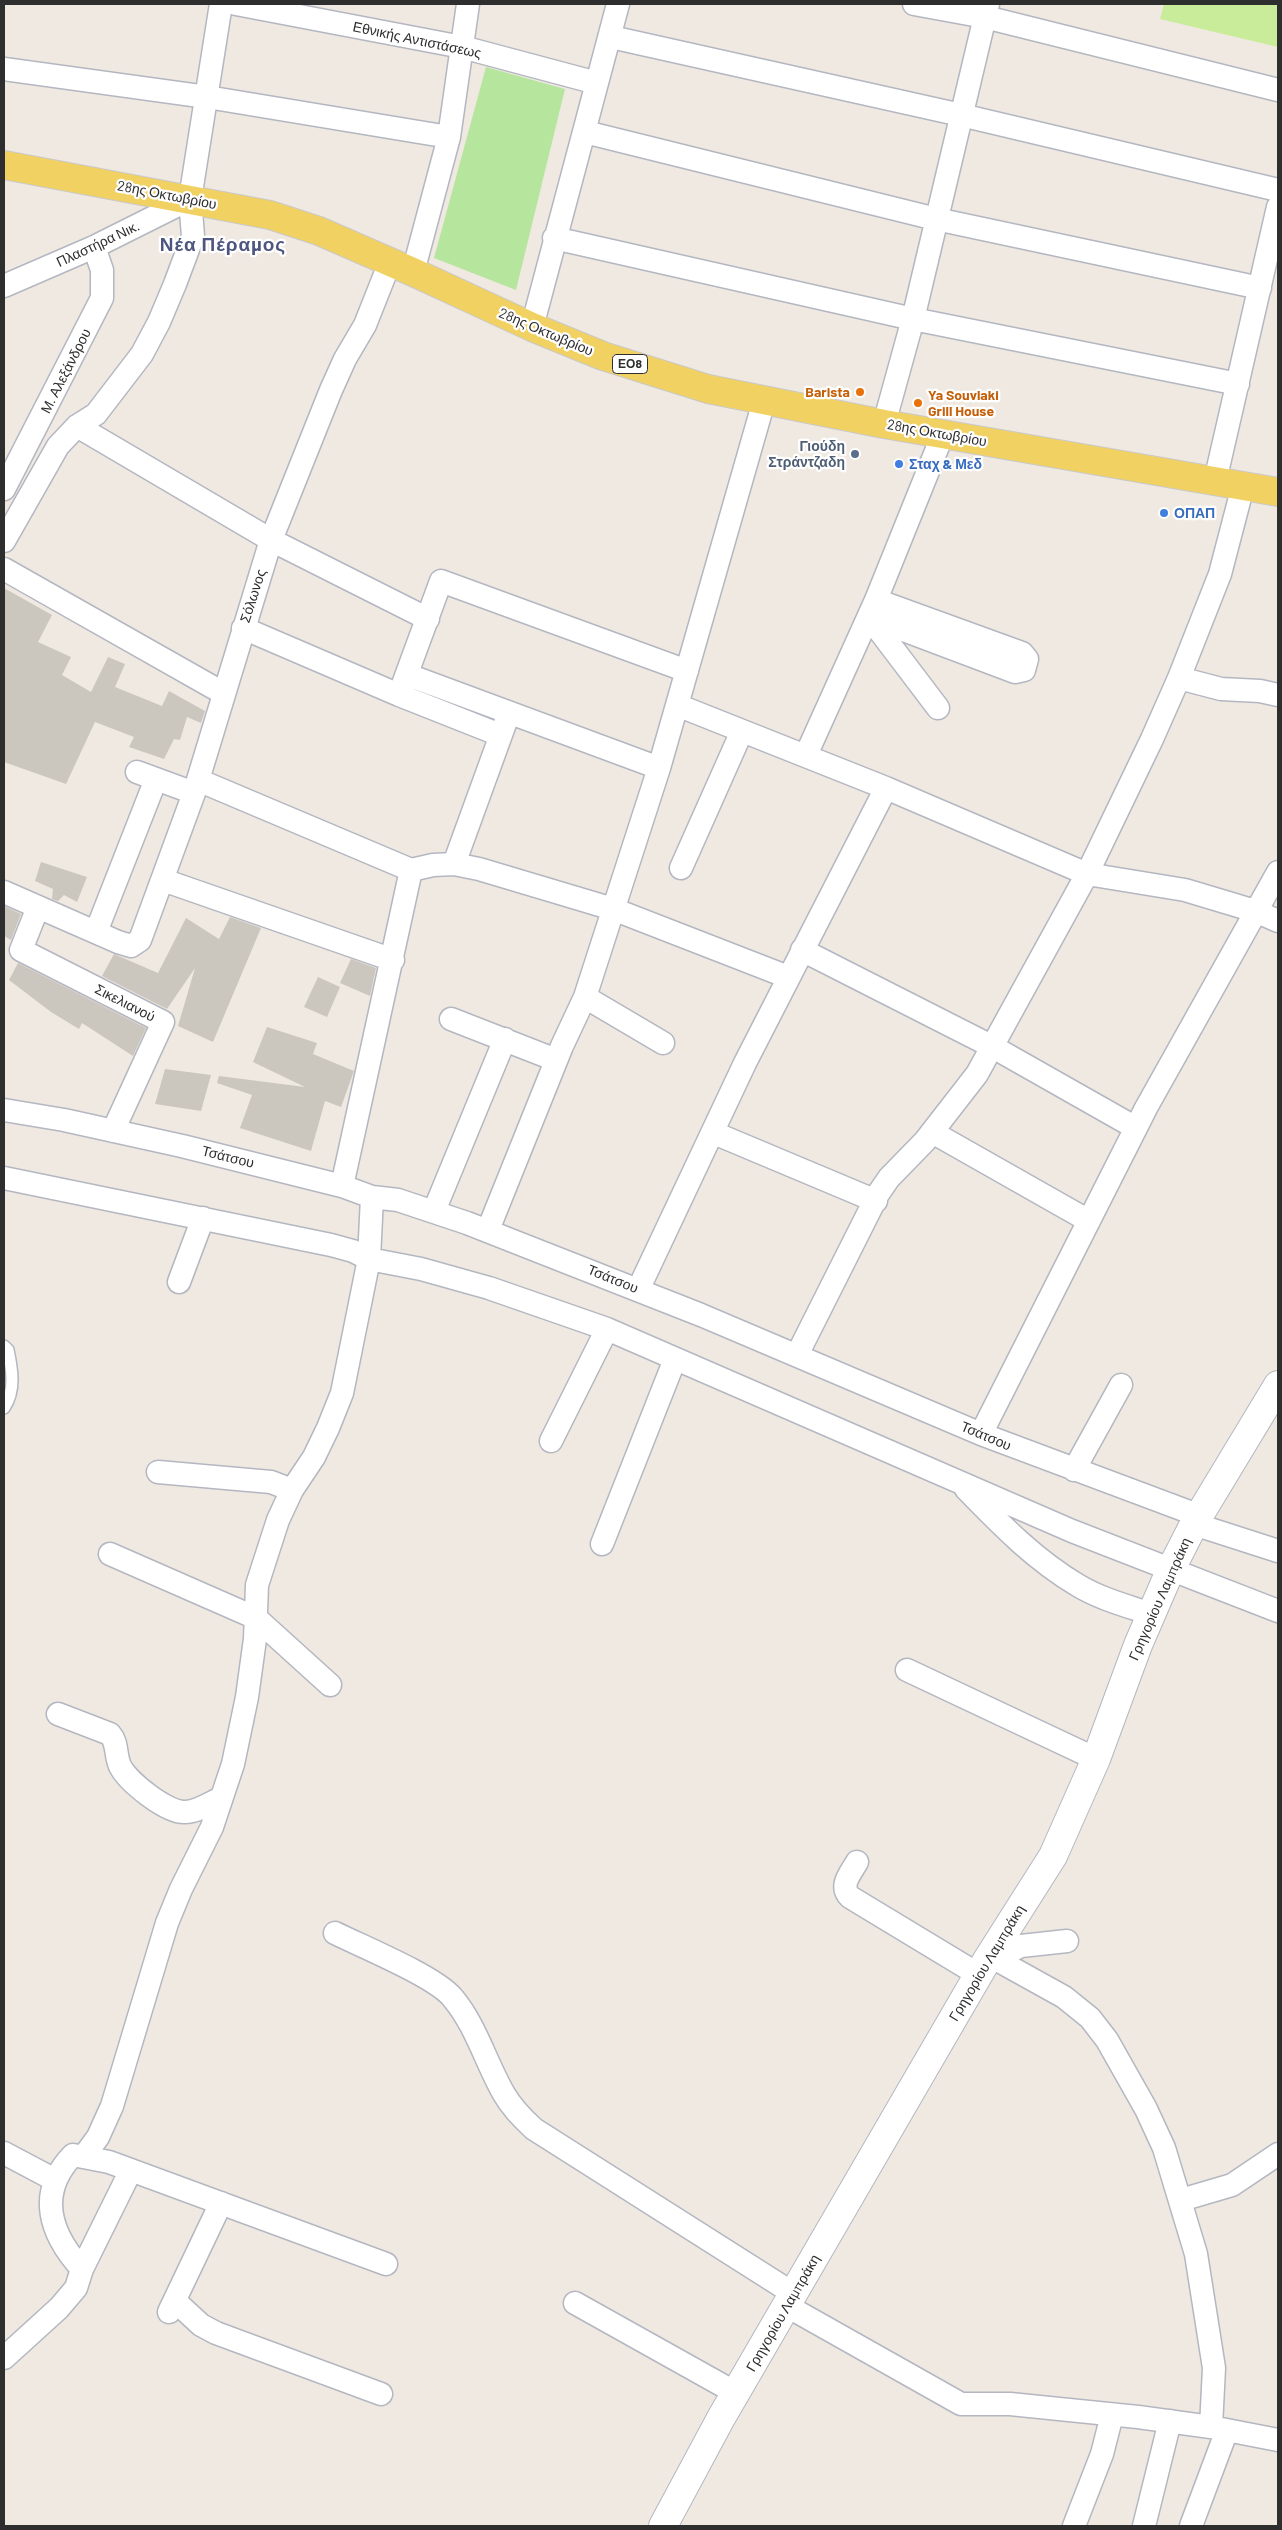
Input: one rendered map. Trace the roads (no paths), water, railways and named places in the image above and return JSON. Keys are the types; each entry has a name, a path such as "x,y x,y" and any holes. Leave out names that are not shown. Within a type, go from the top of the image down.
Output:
{"main road":[{"name":"28ης Οκτωβρίου","path":"4,165 270,215 319,231 532,328 632,365 708,389 884,424 1278,492"}],"street":[{"path":"4,541 58,446 77,426 96,414 142,354 159,322 193,236 190,199 221,4"},
{"name":"Εθνικής Αντιστάσεως","path":"236,4 462,47 597,84"},
{"name":"Σόλωνος","path":"96,932 131,946 140,940 164,880 196,786 271,540 345,359 401,267 449,137 468,4"},
{"path":"532,328 554,238 611,37 618,4"},
{"path":"914,4 986,11 1278,90"},
{"path":"884,424 913,320 986,11"},
{"path":"611,37 961,115 1278,190"},
{"path":"4,69 206,97 449,137"},
{"path":"585,132 936,218 1260,288"},
{"name":"Πλαστήρα Νικ.","path":"4,286 94,247 190,199"},
{"path":"1216,481 1278,207"},
{"path":"554,238 913,320 1238,384"},
{"name":"Μ. Αλεξάνδρου","path":"4,488 102,298 102,270 94,247"},
{"path":"488,1230 556,1060 585,997 659,768 764,401"},
{"path":"77,426 271,540 428,619"},
{"path":"806,755 873,609 943,434"},
{"path":"797,1355 889,1178 932,1132 977,1074 1087,874 1179,678 1220,574 1243,486"},
{"path":"4,569 223,694"},
{"path":"404,685 440,581 687,670"},
{"path":"873,609 1022,653 1027,659 1024,670 1015,672 873,609"},
{"path":"873,609 938,708"},
{"path":"243,628 404,685 509,712 659,768"},
{"path":"1179,678 1221,689 1278,695"},
{"path":"1241,690 1278,680"},
{"path":"404,685 500,735"},
{"path":"677,705 806,755 1087,874 1185,890 1255,911 1278,921"},
{"path":"454,864 509,712"},
{"path":"681,868 742,731"},
{"path":"4,892 96,932 147,775 196,786 411,870 432,865 454,864 479,868 613,909 788,977"},
{"path":"638,1290 745,1063 886,788"},
{"path":"342,1186 393,960 411,870"},
{"path":"981,1434 1136,1128 1278,872"},
{"path":"164,880 393,960"},
{"name":"Σικελιανού","path":"38,907 21,950 164,1022 113,1131"},
{"path":"802,950 993,1047 1071,1093 1136,1128"},
{"path":"585,997 663,1043"},
{"path":"451,1019 556,1060"},
{"path":"434,1211 505,1039"},
{"name":"Τσάτσου","path":"4,1110 182,1146 342,1186 372,1197 398,1200 434,1211 488,1230 638,1290 797,1355 981,1434 1278,1551"},
{"path":"714,1132 876,1201"},
{"path":"932,1132 1089,1220"},
{"path":"4,1178 331,1245 353,1251 369,1260 421,1269 489,1288 607,1329 959,1482 1170,1571 1278,1612"},
{"path":"84,2156 95,2143 112,2106 167,1923 181,1889 212,1827 221,1798 239,1738 252,1658 257,1585 265,1556 292,1490 314,1456 328,1428 342,1392 369,1260 372,1197"},
{"path":"179,1282 203,1218"},
{"path":"550,1441 607,1329"},
{"path":"602,1544 675,1359"},
{"path":"1074,1470 1121,1385"},
{"name":"Γρηγορίου Λαμπράκη","path":"663,2526 688,2476 736,2393 988,1963 1053,1856 1096,1759 1151,1614 1170,1571 1197,1520 1278,1385"},
{"path":"158,1472 272,1482 292,1490"},
{"path":"959,1482 1022,1545 1052,1568 1097,1594 1151,1614"},
{"path":"110,1554 256,1618 330,1685"},
{"path":"907,1670 1096,1759"},
{"path":"58,1714 110,1734 115,1740 115,1752 121,1768 145,1793 172,1809 186,1813 221,1798"},
{"path":"856,1862 844,1886 850,1897 1064,1997 1090,2018 1106,2040 1146,2109 1164,2148 1196,2254 1213,2359 1219,2428 1191,2526"},
{"path":"335,1933 432,1982 453,1998 473,2030 505,2095 520,2115 534,2129 791,2300 961,2404 1010,2404 1170,2421 1219,2428 1278,2440"},
{"path":"988,1963 1021,1946 1067,1941"},
{"path":"4,2153 55,2180"},
{"path":"1181,2200 1232,2185 1278,2154"},
{"path":"82,2269 68,2254 52,2223 50,2201 55,2180 73,2155 84,2156 131,2170 386,2264"},
{"path":"4,2358 67,2299 76,2288 82,2269 131,2170"},
{"path":"220,2203 172,2307 216,2333 381,2394"},
{"path":"575,2303 736,2393"},
{"path":"1074,2526 1102,2454 1112,2415"},
{"path":"1144,2526 1170,2421"}],"lane":[{"path":"4,1346 8,1350 13,1381 8,1403 4,1408"}],"place":[{"name":"Barista","path":"860,392"},
{"name":"Ya Souvlaki Grill House","path":"918,403"},
{"name":"Γιούδη Στράντζαδη","path":"855,454"},
{"name":"Σταχ & Μεδ","path":"899,464"},
{"name":"ΟΠΑΠ","path":"1164,513"}],"district":[{"name":"Νέα Πέραμος","path":"223,245"}]}
